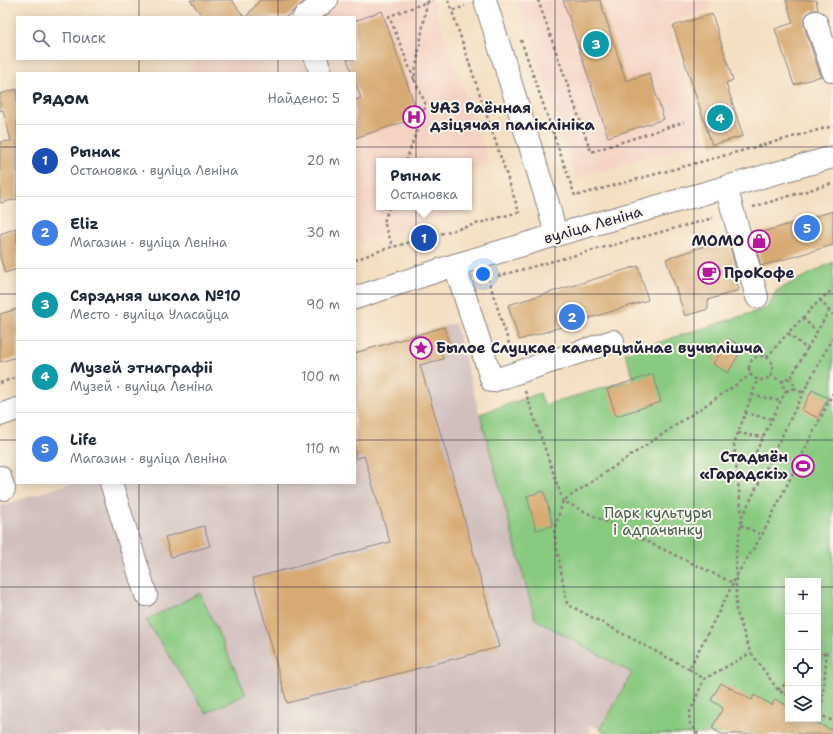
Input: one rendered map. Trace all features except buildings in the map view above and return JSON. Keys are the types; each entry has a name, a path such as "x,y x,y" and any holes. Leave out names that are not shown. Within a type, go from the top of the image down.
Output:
{"main road":[{"path":"305,16 327,0"},
{"path":"475,3 556,235"},
{"path":"816,22 833,72"},
{"path":"316,60 321,72"},
{"name":"вуліца Леніна","path":"356,298 455,265 556,235 833,157"},
{"path":"726,187 757,297"},
{"path":"455,265 492,381 613,341"},
{"path":"0,415 16,409"},
{"path":"111,484 146,595"}],"path":[{"path":"407,158 426,105 389,16 433,0"},
{"path":"356,260 392,247 519,212 448,0"},
{"path":"538,0 591,152 684,122"},
{"path":"414,79 427,2"},
{"path":"452,11 475,3"},
{"path":"520,38 574,196 833,126"},
{"path":"462,286 833,183"},
{"path":"388,210 384,222 392,247"},
{"path":"488,278 518,372 563,501 554,532 567,604 689,669 704,679"},
{"path":"767,357 820,300 833,289"},
{"path":"820,300 833,315"},
{"path":"790,379 830,311"},
{"path":"803,318 817,332"},
{"path":"788,333 807,349"},
{"path":"742,518 803,393 833,337"},
{"path":"760,356 767,357 773,367 773,371 765,379 758,378 752,374 750,366 753,360 760,356"},
{"path":"563,501 752,374"},
{"path":"770,375 783,382"},
{"path":"0,383 16,377"},
{"path":"758,378 734,444 742,518 736,553 736,610 751,653 778,690 785,694"},
{"path":"783,382 786,378 790,379"},
{"path":"790,379 794,384 794,388 803,393"},
{"path":"783,382 782,385 786,390"},
{"path":"786,390 789,391 794,388"},
{"path":"752,460 786,390"},
{"path":"689,669 736,576 762,535 833,393"},
{"path":"752,395 781,401"},
{"path":"745,413 772,419"},
{"path":"738,433 764,437"},
{"path":"736,465 772,456"},
{"path":"563,501 733,583"},
{"path":"741,525 762,535"},
{"path":"821,656 827,651 821,705"},
{"path":"698,734 690,724 689,714 704,679 751,653"},
{"path":"778,690 785,684"},
{"path":"821,715 833,721"}],"shaded area":[{"name":"УАЗ Раённая дзіцячая паліклініка","path":"260,0 432,0 490,166 472,170 472,158 376,158 376,210 467,210 356,244 356,72 186,72 198,60 356,60 356,16 248,16"},
{"path":"517,0 711,0 710,9 668,23 705,141 576,178"},
{"name":"УАЗ Раённая дзіцячая паліклініка","path":"472,183 480,206 472,208"},
{"path":"455,323 535,618 632,673 600,730 589,724 591,734 0,734 0,506 68,484 356,484 356,353"}],"green space":[{"name":"Парк культуры і адпачынку","path":"833,262 833,734 608,734 600,730 632,673 535,619 480,414 540,393 544,405 634,379 625,353 767,308 776,291"},
{"path":"200,593 246,694 206,713 146,620"}],"place":[{"name":"Сярэдняя школа №10","path":"596,44"},
{"name":"УАЗ Раённая дзіцячая паліклініка","path":"414,117"},
{"name":"Музей этнаграфіі","path":"720,118"},
{"name":"Life","path":"807,228"},
{"name":"Рынак","path":"424,238"},
{"name":"МОМО","path":"759,241"},
{"name":"ПроКофе","path":"709,273"},
{"name":"Eliz","path":"572,317"},
{"name":"Былое Слуцкае камерцыйнае вучылішча","path":"421,348"},
{"name":"Стадыён «Гарадскі»","path":"803,466"}]}
